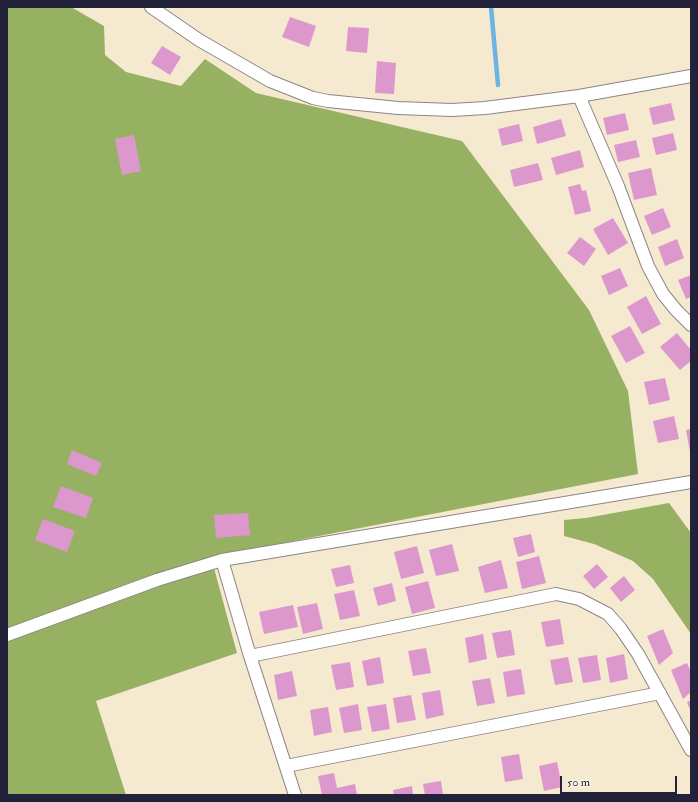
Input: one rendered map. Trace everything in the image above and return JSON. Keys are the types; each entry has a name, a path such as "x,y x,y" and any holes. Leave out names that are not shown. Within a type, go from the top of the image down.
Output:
{"street":[{"path":"151,7 199,40 270,81 313,98 398,108 452,110 485,108 579,96 691,76"},
{"path":"579,96 618,186 648,266 663,294 691,325"},
{"path":"7,635 157,580 222,560 691,482"},
{"path":"222,560 250,656 296,795"},
{"path":"250,656 556,594 578,599 608,614 621,629 638,654 691,750"},
{"path":"286,766 660,693"}],"green space":[{"path":"7,7 71,7 104,26 105,55 126,72 181,86 205,59 256,93 462,141 589,310 628,391 638,474 211,557 237,653 96,701 126,795 7,795"},
{"path":"669,503 691,533 691,634 653,579 633,561 594,544 564,536 564,520 586,518"}],"building":[{"path":"290,17 316,26 309,47 282,37"},
{"path":"348,27 369,28 367,53 346,51"},
{"path":"162,46 181,57 170,75 151,63"},
{"path":"377,61 396,63 394,94 375,93"},
{"path":"671,103 675,120 653,125 649,108"},
{"path":"625,113 629,130 607,135 603,118"},
{"path":"561,119 566,136 537,144 533,127"},
{"path":"519,124 523,141 502,146 498,129"},
{"path":"673,133 677,150 656,155 652,138"},
{"path":"134,135 141,171 122,175 115,139"},
{"path":"636,140 640,157 618,162 614,145"},
{"path":"580,150 584,167 556,175 551,158"},
{"path":"538,163 543,180 514,187 510,170"},
{"path":"651,168 657,195 634,200 628,173"},
{"path":"580,184 582,191 586,190 591,211 575,215 568,187"},
{"path":"663,208 671,227 652,235 644,216"},
{"path":"613,218 628,243 608,255 593,229"},
{"path":"580,237 596,249 584,266 567,253"},
{"path":"677,239 684,258 665,266 658,247"},
{"path":"620,268 628,286 609,295 601,276"},
{"path":"691,275 691,297 686,299 678,280"},
{"path":"646,296 661,324 642,334 627,307"},
{"path":"630,326 645,353 626,363 611,336"},
{"path":"677,333 691,350 691,361 680,370 660,347"},
{"path":"665,378 670,400 649,405 644,382"},
{"path":"674,416 679,439 658,443 653,421"},
{"path":"691,429 691,452 690,452 686,430"},
{"path":"72,450 102,463 96,476 67,464"},
{"path":"61,486 93,498 86,518 53,507"},
{"path":"248,513 250,535 216,538 214,515"},
{"path":"43,519 75,531 67,552 35,540"},
{"path":"531,534 535,552 518,557 513,538"},
{"path":"452,544 459,571 436,576 429,550"},
{"path":"417,546 424,573 401,579 394,552"},
{"path":"539,556 546,583 522,589 516,562"},
{"path":"501,560 508,588 485,593 478,567"},
{"path":"597,564 608,577 594,589 583,576"},
{"path":"350,565 354,583 336,587 331,569"},
{"path":"624,576 635,590 621,602 610,588"},
{"path":"428,581 435,608 412,614 405,587"},
{"path":"392,583 396,601 378,606 373,588"},
{"path":"354,590 360,616 340,620 334,594"},
{"path":"317,603 323,629 303,634 297,607"},
{"path":"293,605 298,627 264,634 259,612"},
{"path":"560,619 564,644 546,647 541,622"},
{"path":"663,629 673,653 659,665 647,636"},
{"path":"511,630 515,655 497,658 492,633"},
{"path":"483,634 487,659 469,663 465,638"},
{"path":"426,648 431,673 413,676 408,651"},
{"path":"624,654 628,679 610,683 606,658"},
{"path":"597,655 601,680 583,683 578,658"},
{"path":"380,657 384,683 367,686 362,661"},
{"path":"568,657 573,682 555,685 550,660"},
{"path":"350,662 354,687 336,690 331,665"},
{"path":"687,663 691,672 691,692 683,699 671,670"},
{"path":"521,669 525,694 507,697 503,672"},
{"path":"292,671 297,696 278,700 274,675"},
{"path":"490,678 495,703 477,706 472,681"},
{"path":"440,690 444,715 426,719 422,693"},
{"path":"411,695 416,720 397,723 393,698"},
{"path":"691,700 691,712 687,702"},
{"path":"358,704 362,730 344,733 339,708"},
{"path":"386,704 390,729 372,732 367,707"},
{"path":"328,707 332,732 314,736 310,710"},
{"path":"519,754 523,779 505,782 501,757"},
{"path":"557,762 562,787 544,791 539,766"},
{"path":"334,773 337,788 355,784 357,795 322,795 318,776"},
{"path":"441,781 443,795 425,795 423,784"},
{"path":"412,786 413,795 394,795 393,790"}],"waterway":[{"path":"491,7 498,85"}]}
